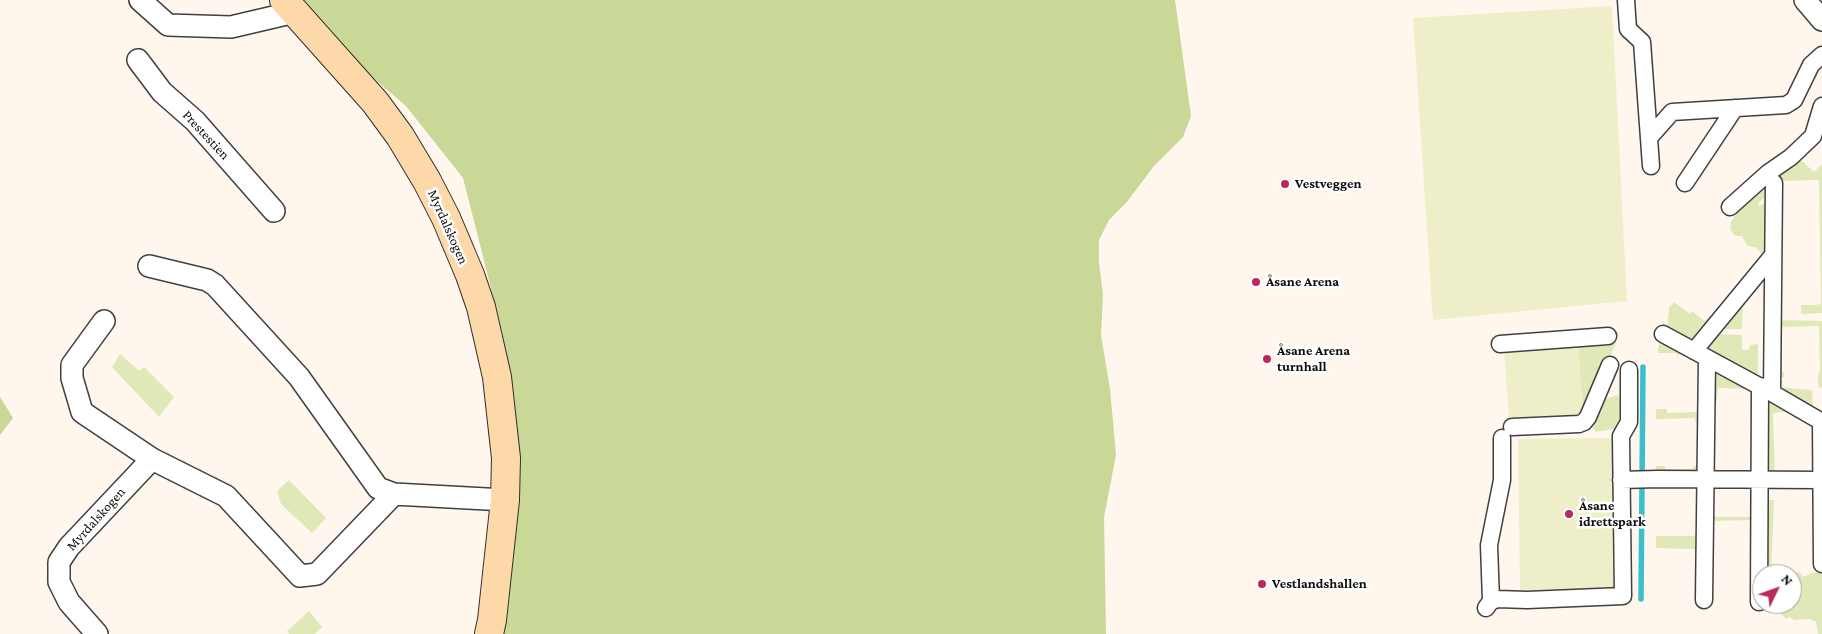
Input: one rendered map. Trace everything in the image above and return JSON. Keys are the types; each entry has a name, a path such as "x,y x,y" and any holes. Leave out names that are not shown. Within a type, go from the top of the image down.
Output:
{"main road":[{"name":"Myrdalskogen","path":"290,6 375,102 400,136 427,181 446,218 470,274 481,307 497,377 506,458 505,500 489,634"}],"street":[{"path":"140,0 168,25 231,27 290,6"},
{"path":"1626,0 1628,29 1642,42 1651,166"},
{"path":"1805,0 1822,20"},
{"path":"1649,138 1672,112 1786,105 1794,100 1811,64 1822,55"},
{"name":"Prestestien","path":"138,60 162,92 195,121 274,211"},
{"path":"1730,207 1768,173 1791,158 1813,136 1822,106"},
{"path":"1685,183 1735,108"},
{"path":"1759,564 1760,480 1773,255 1774,183"},
{"path":"1704,600 1705,480 1700,354 1773,255"},
{"path":"149,266 207,280 215,285 299,377 378,488 394,494 505,500"},
{"path":"104,321 72,365 72,378 82,412 152,459 226,496 300,576 317,574 394,494"},
{"path":"1663,334 1821,422 1822,564"},
{"path":"1500,344 1608,336"},
{"path":"1610,365 1588,418 1584,422 1507,433 1502,480 1489,545 1489,604 1498,599 1524,604 1623,596 1627,480 1621,436 1629,422 1628,370"},
{"name":"Myrdalskogen","path":"97,634 69,602 59,582 59,562 69,547 152,459"},
{"path":"1627,480 1821,480"}],"green space":[{"path":"303,0 1175,0 1191,116 1183,137 1154,166 1126,203 1109,220 1099,240 1099,263 1103,295 1101,335 1110,389 1116,455 1104,517 1106,634 486,634 500,486 503,335 463,178 406,106 349,57"},
{"path":"1612,6 1627,301 1433,320 1413,18"},
{"path":"1800,159 1814,172 1822,164 1822,313 1801,314 1801,305 1817,305 1821,303 1819,180 1776,181 1773,179"},
{"path":"1766,184 1769,194 1758,203 1760,206 1769,199 1766,257 1756,247 1747,245 1742,236 1735,236 1730,229 1731,222 1738,211"},
{"path":"1743,298 1742,329 1718,329"},
{"path":"1674,302 1690,314 1692,311 1704,321 1711,316 1716,320 1695,344 1667,328 1670,305"},
{"path":"1776,320 1822,321 1822,387 1819,388 1819,326 1782,327 1782,372 1784,372 1784,377 1779,377 1779,387 1812,390 1813,410 1776,389"},
{"path":"1714,334 1742,335 1742,350 1749,350 1750,345 1758,344 1758,378 1703,348"},
{"path":"1662,339 1682,349 1679,355 1677,356 1677,353 1658,353"},
{"path":"1609,340 1616,343 1583,417 1578,343"},
{"path":"1578,343 1583,417 1509,420 1504,349"},
{"path":"120,354 139,371 144,367 174,397 159,417 112,367"},
{"path":"1710,365 1754,389 1718,388 1717,401 1710,401"},
{"path":"1618,395 1621,403 1618,428 1596,432 1592,425 1601,400"},
{"path":"1765,395 1791,411 1773,413 1775,477 1764,476"},
{"path":"0,397 13,418 0,435"},
{"path":"1697,400 1702,400 1702,423 1696,423 1695,418 1656,419 1656,409 1667,409 1667,413 1697,412"},
{"name":"Åsane idrettspark","path":"1617,438 1618,590 1520,590 1518,439"},
{"path":"1656,466 1665,466 1665,469 1693,469 1693,466 1701,466 1701,475 1655,475"},
{"path":"289,480 326,518 312,533 281,504 277,491"},
{"path":"1763,500 1774,500 1771,564 1763,564"},
{"path":"1752,509 1755,532 1751,532 1751,520 1709,521 1709,517 1751,517"},
{"path":"1698,533 1700,552 1695,552 1694,549 1656,548 1656,536 1695,536"},
{"path":"1816,572 1822,573 1822,634 1818,634 1816,622 1809,619 1794,620 1790,617 1786,619 1781,614 1802,614 1802,577"},
{"path":"309,611 322,627 315,634 289,634 287,631"}],"waterway":[{"path":"1641,599 1643,367"}],"place":[{"name":"Vestveggen","path":"1285,184"},
{"name":"Åsane Arena","path":"1256,282"},
{"name":"Åsane Arena turnhall","path":"1267,359"},
{"name":"Åsane idrettspark","path":"1569,514"},
{"name":"Vestlandshallen","path":"1262,584"}]}
